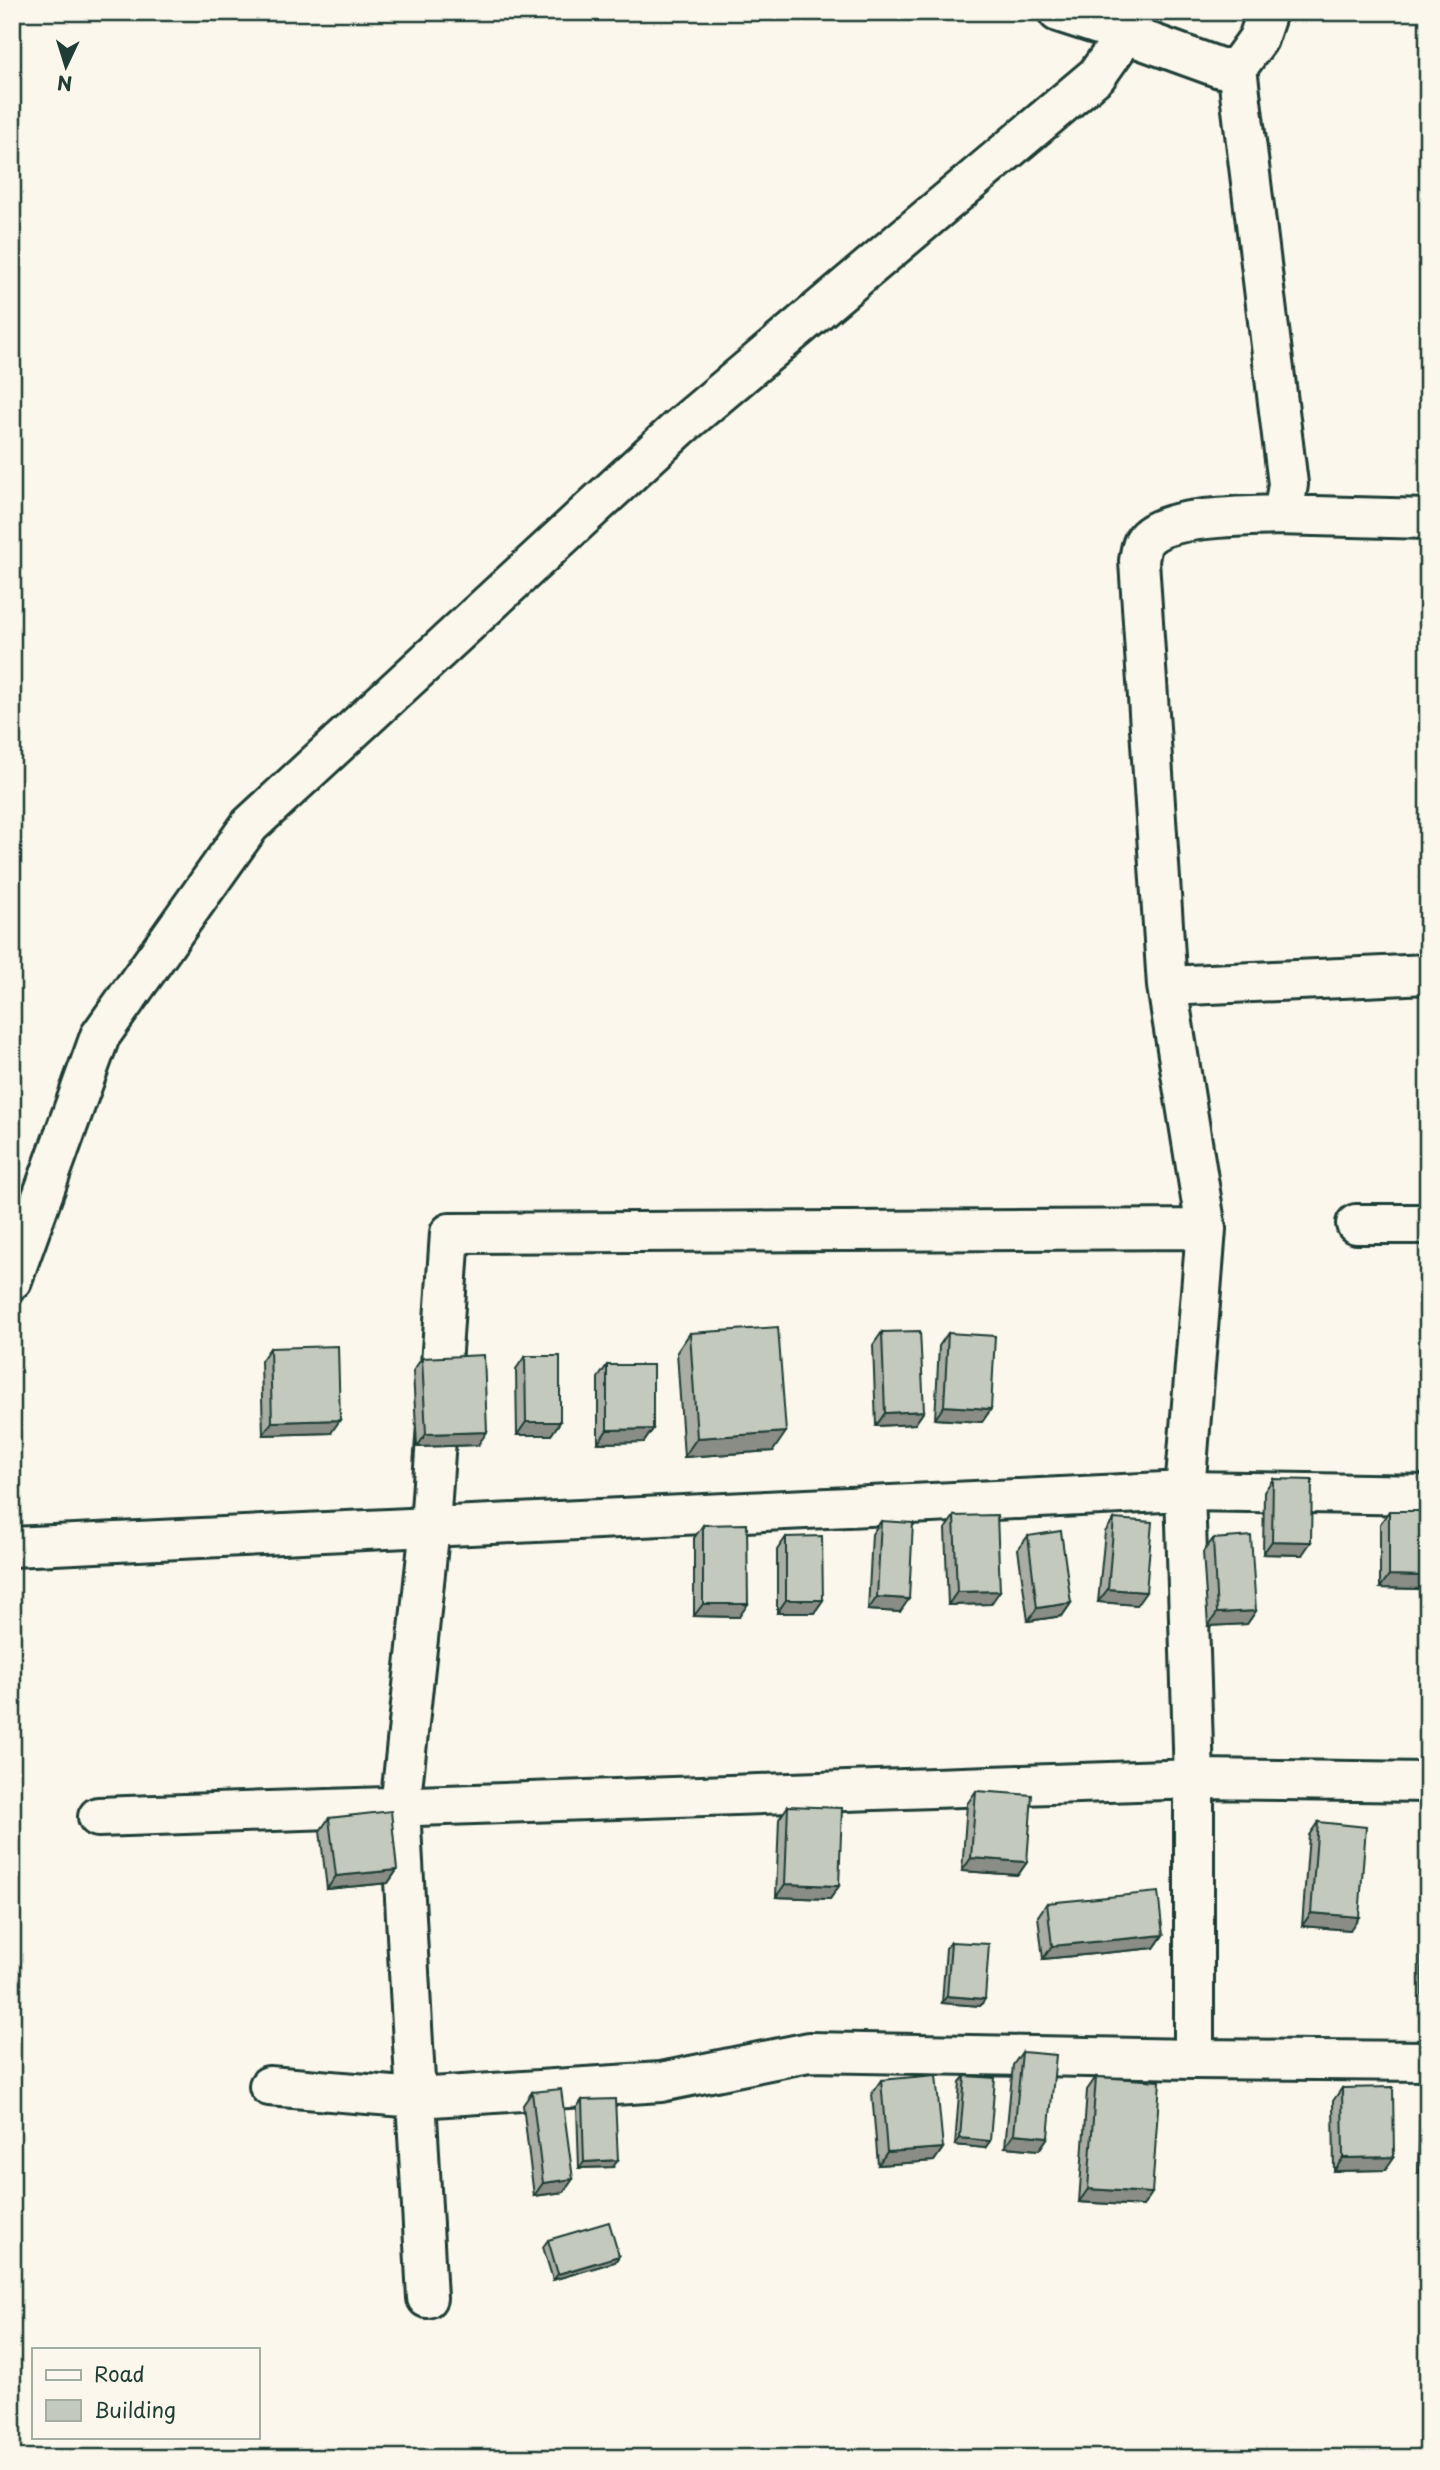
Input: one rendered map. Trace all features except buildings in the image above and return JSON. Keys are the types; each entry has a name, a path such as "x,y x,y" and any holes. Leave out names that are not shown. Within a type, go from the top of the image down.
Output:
{"street":[{"path":"1058,12 1220,68 1237,68"},
{"path":"1267,12 1258,39 1237,68 1288,484 1285,504 1276,515"},
{"path":"12,1280 100,1036 250,825 679,428 1097,75 1126,34"},
{"path":"1194,2059 1194,1779 1185,1491 1206,1229 1167,986 1139,561 1143,541 1158,530 1187,521 1276,515 1428,519"},
{"path":"1167,986 1428,974"},
{"path":"1356,1224 1428,1224"},
{"path":"427,2298 400,1808 430,1526 450,1233 1206,1229"},
{"path":"12,1547 1185,1491 1428,1494"},
{"path":"98,1817 1194,1779 1428,1782"},
{"path":"270,2086 417,2098 661,2082 809,2052 1428,2061"}]}
